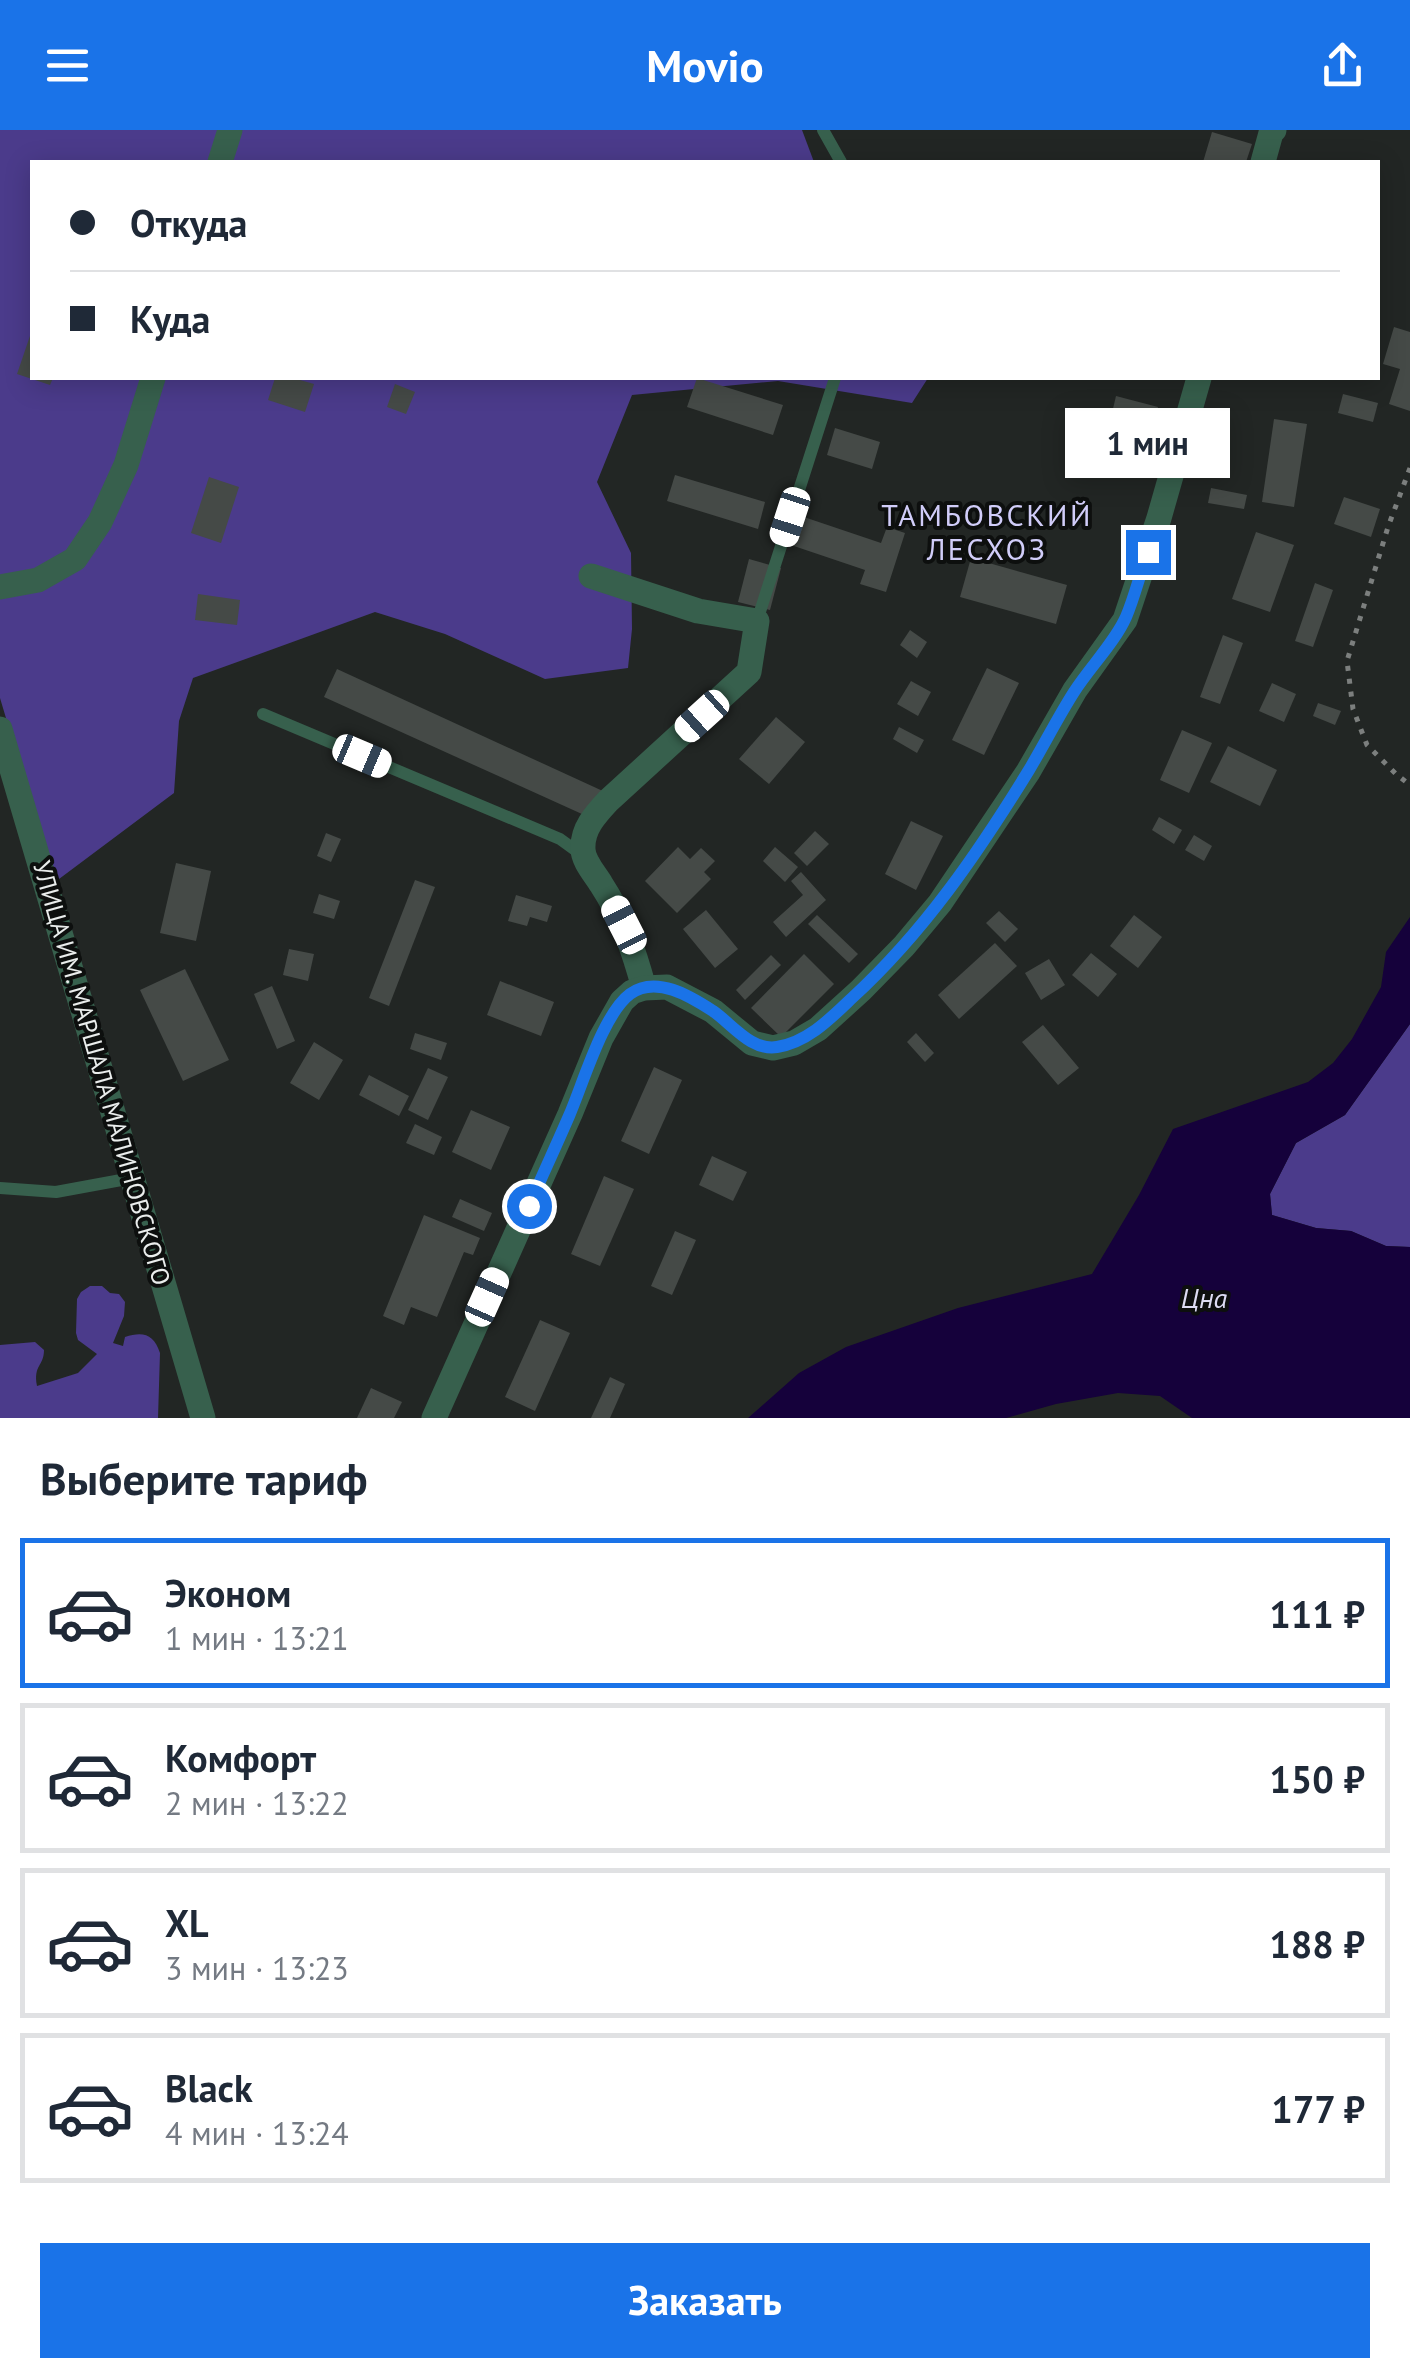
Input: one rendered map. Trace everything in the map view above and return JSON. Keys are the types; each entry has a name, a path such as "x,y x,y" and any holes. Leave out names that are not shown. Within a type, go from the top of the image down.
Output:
{"street":[{"path":"221,160 230,130"},
{"path":"1264,160 1274,130"},
{"path":"0,587 38,580 75,559 100,522 126,465 153,380"},
{"path":"434,1418 600,1038 622,1002 632,992 644,988 667,987 713,1011 752,1043 773,1048 794,1043 818,1030 904,946 940,903 1028,772 1075,690 1125,620 1198,380"},
{"path":"591,576 698,611 757,622 749,672 608,800 589,824 584,839 582,855 624,925 644,988"},
{"name":"УЛИЦА ИМ. МАРШАЛА МАЛИНОВСКОГО","path":"0,728 204,1418"}],"lane":[{"path":"823,130 839,160"},
{"path":"757,622 835,380"},
{"path":"264,714 560,839 582,855"},
{"path":"0,1188 56,1192 132,1178"}],"path":[{"path":"1410,468 1347,661 1353,709 1368,745 1410,785"}],"shaded area":[{"path":"0,130 802,130 813,160 30,160 30,380 927,380 912,403 778,381 632,395 597,482 631,553 628,668 545,679 445,634 375,612 193,678 179,721 174,793 55,882 0,698"},
{"path":"1410,1024 1410,1247 1386,1246 1351,1231 1316,1228 1272,1215 1270,1194 1296,1143 1345,1115"},
{"path":"90,1286 102,1286 119,1294 125,1302 113,1343 123,1346 125,1337 142,1334 158,1347 158,1418 0,1418 0,1345 35,1342 44,1350 36,1374 37,1386 78,1373 97,1354 78,1340 76,1333 77,1299"}],"water":[{"name":"Цна","path":"1410,917 1410,1024 1345,1115 1296,1143 1270,1194 1272,1215 1316,1228 1351,1231 1386,1246 1410,1247 1410,1418 1192,1418 1160,1396 1118,1393 1006,1418 748,1418 799,1373 846,1347 958,1308 1092,1274 1173,1129 1308,1082 1333,1063 1352,1039 1381,987 1386,952"}],"building":[{"path":"1212,132 1252,144 1247,160 1204,160"},
{"path":"1394,327 1410,332 1410,411 1389,404 1400,369 1383,364"},
{"path":"30,336 30,378 17,374"},
{"path":"274,380 314,384 305,412 268,400"},
{"path":"696,380 783,405 773,435 687,407"},
{"path":"395,384 415,392 406,414 387,407"},
{"path":"1343,394 1378,403 1373,422 1338,413"},
{"path":"1116,396 1158,407 1145,461 1103,451"},
{"path":"1274,419 1307,424 1294,507 1262,502"},
{"path":"835,428 880,442 872,469 827,455"},
{"path":"675,475 765,502 758,529 667,501"},
{"path":"209,477 239,487 221,543 191,533"},
{"path":"1211,488 1247,495 1244,509 1208,503"},
{"path":"1344,497 1380,509 1371,537 1334,524"},
{"path":"795,514 881,543 887,527 905,533 886,592 860,584 865,570 785,543"},
{"path":"1256,532 1294,545 1270,612 1232,599"},
{"path":"971,558 1067,585 1056,624 960,597"},
{"path":"749,559 781,568 770,610 738,602"},
{"path":"1315,583 1333,590 1313,647 1295,641"},
{"path":"198,594 240,600 237,625 195,620"},
{"path":"910,630 927,642 917,658 900,645"},
{"path":"1223,635 1243,643 1220,704 1200,697"},
{"path":"987,668 1019,683 984,755 952,740"},
{"path":"337,669 605,792 593,819 324,697"},
{"path":"911,681 931,692 918,716 897,704"},
{"path":"1272,683 1296,694 1284,722 1259,711"},
{"path":"1318,703 1341,711 1335,725 1313,716"},
{"path":"776,717 805,742 769,784 739,759"},
{"path":"899,727 924,740 917,753 893,739"},
{"path":"1182,730 1212,743 1189,793 1160,780"},
{"path":"1228,746 1277,770 1260,806 1210,782"},
{"path":"1159,817 1182,830 1174,844 1152,830"},
{"path":"911,821 943,836 916,890 885,874"},
{"path":"815,831 829,844 807,866 794,853"},
{"path":"326,833 341,839 331,862 317,856"},
{"path":"1194,835 1212,846 1204,861 1185,850"},
{"path":"678,847 690,859 701,848 715,861 704,872 711,879 677,913 645,881"},
{"path":"775,847 798,867 785,882 763,861"},
{"path":"176,863 211,871 196,941 160,933"},
{"path":"801,872 826,900 786,937 773,922 803,895 791,881"},
{"path":"415,880 435,887 389,1006 369,998"},
{"path":"319,894 340,901 334,919 313,913"},
{"path":"516,895 552,906 547,922 530,917 527,926 508,921"},
{"path":"706,910 738,949 715,968 683,929"},
{"path":"999,911 1018,929 1005,942 986,923"},
{"path":"817,915 858,954 849,963 808,924"},
{"path":"1134,915 1162,937 1138,968 1110,946"},
{"path":"995,943 1017,966 959,1019 938,995"},
{"path":"289,949 314,954 308,981 283,975"},
{"path":"1091,953 1117,974 1098,997 1072,975"},
{"path":"804,954 834,984 781,1037 751,1008"},
{"path":"771,955 781,965 745,1000 736,990"},
{"path":"1049,959 1065,985 1041,1000 1025,973"},
{"path":"185,969 229,1060 183,1081 140,990"},
{"path":"500,981 554,1002 541,1036 487,1015"},
{"path":"272,986 295,1041 277,1049 254,994"},
{"path":"1043,1025 1079,1068 1058,1085 1022,1042"},
{"path":"415,1033 447,1043 441,1060 410,1049"},
{"path":"916,1033 934,1053 925,1062 907,1042"},
{"path":"314,1042 343,1060 319,1100 290,1083"},
{"path":"654,1067 682,1080 649,1154 621,1141"},
{"path":"428,1068 448,1077 428,1120 408,1110"},
{"path":"369,1075 409,1096 399,1116 359,1095"},
{"path":"471,1110 510,1127 491,1170 452,1152"},
{"path":"415,1124 442,1137 434,1155 406,1143"},
{"path":"712,1156 747,1172 733,1201 699,1185"},
{"path":"604,1176 634,1189 600,1266 571,1254"},
{"path":"460,1199 492,1213 484,1231 452,1217"},
{"path":"424,1215 480,1238 473,1255 464,1252 437,1317 411,1307 404,1325 383,1316"},
{"path":"675,1231 696,1240 672,1295 651,1286"},
{"path":"540,1320 570,1333 535,1411 505,1397"},
{"path":"610,1377 625,1384 610,1418 591,1418"},
{"path":"371,1388 402,1402 394,1418 357,1418"}],"district":[{"name":"ТАМБОВСКИЙ ЛЕСХОЗ","path":"987,533"}],"route":[{"path":"529,1206 600,1038 632,992 667,987 713,1011 752,1043 773,1048 794,1043 818,1030 904,946 940,903 989,831 1075,690 1125,620 1148,552"}]}
